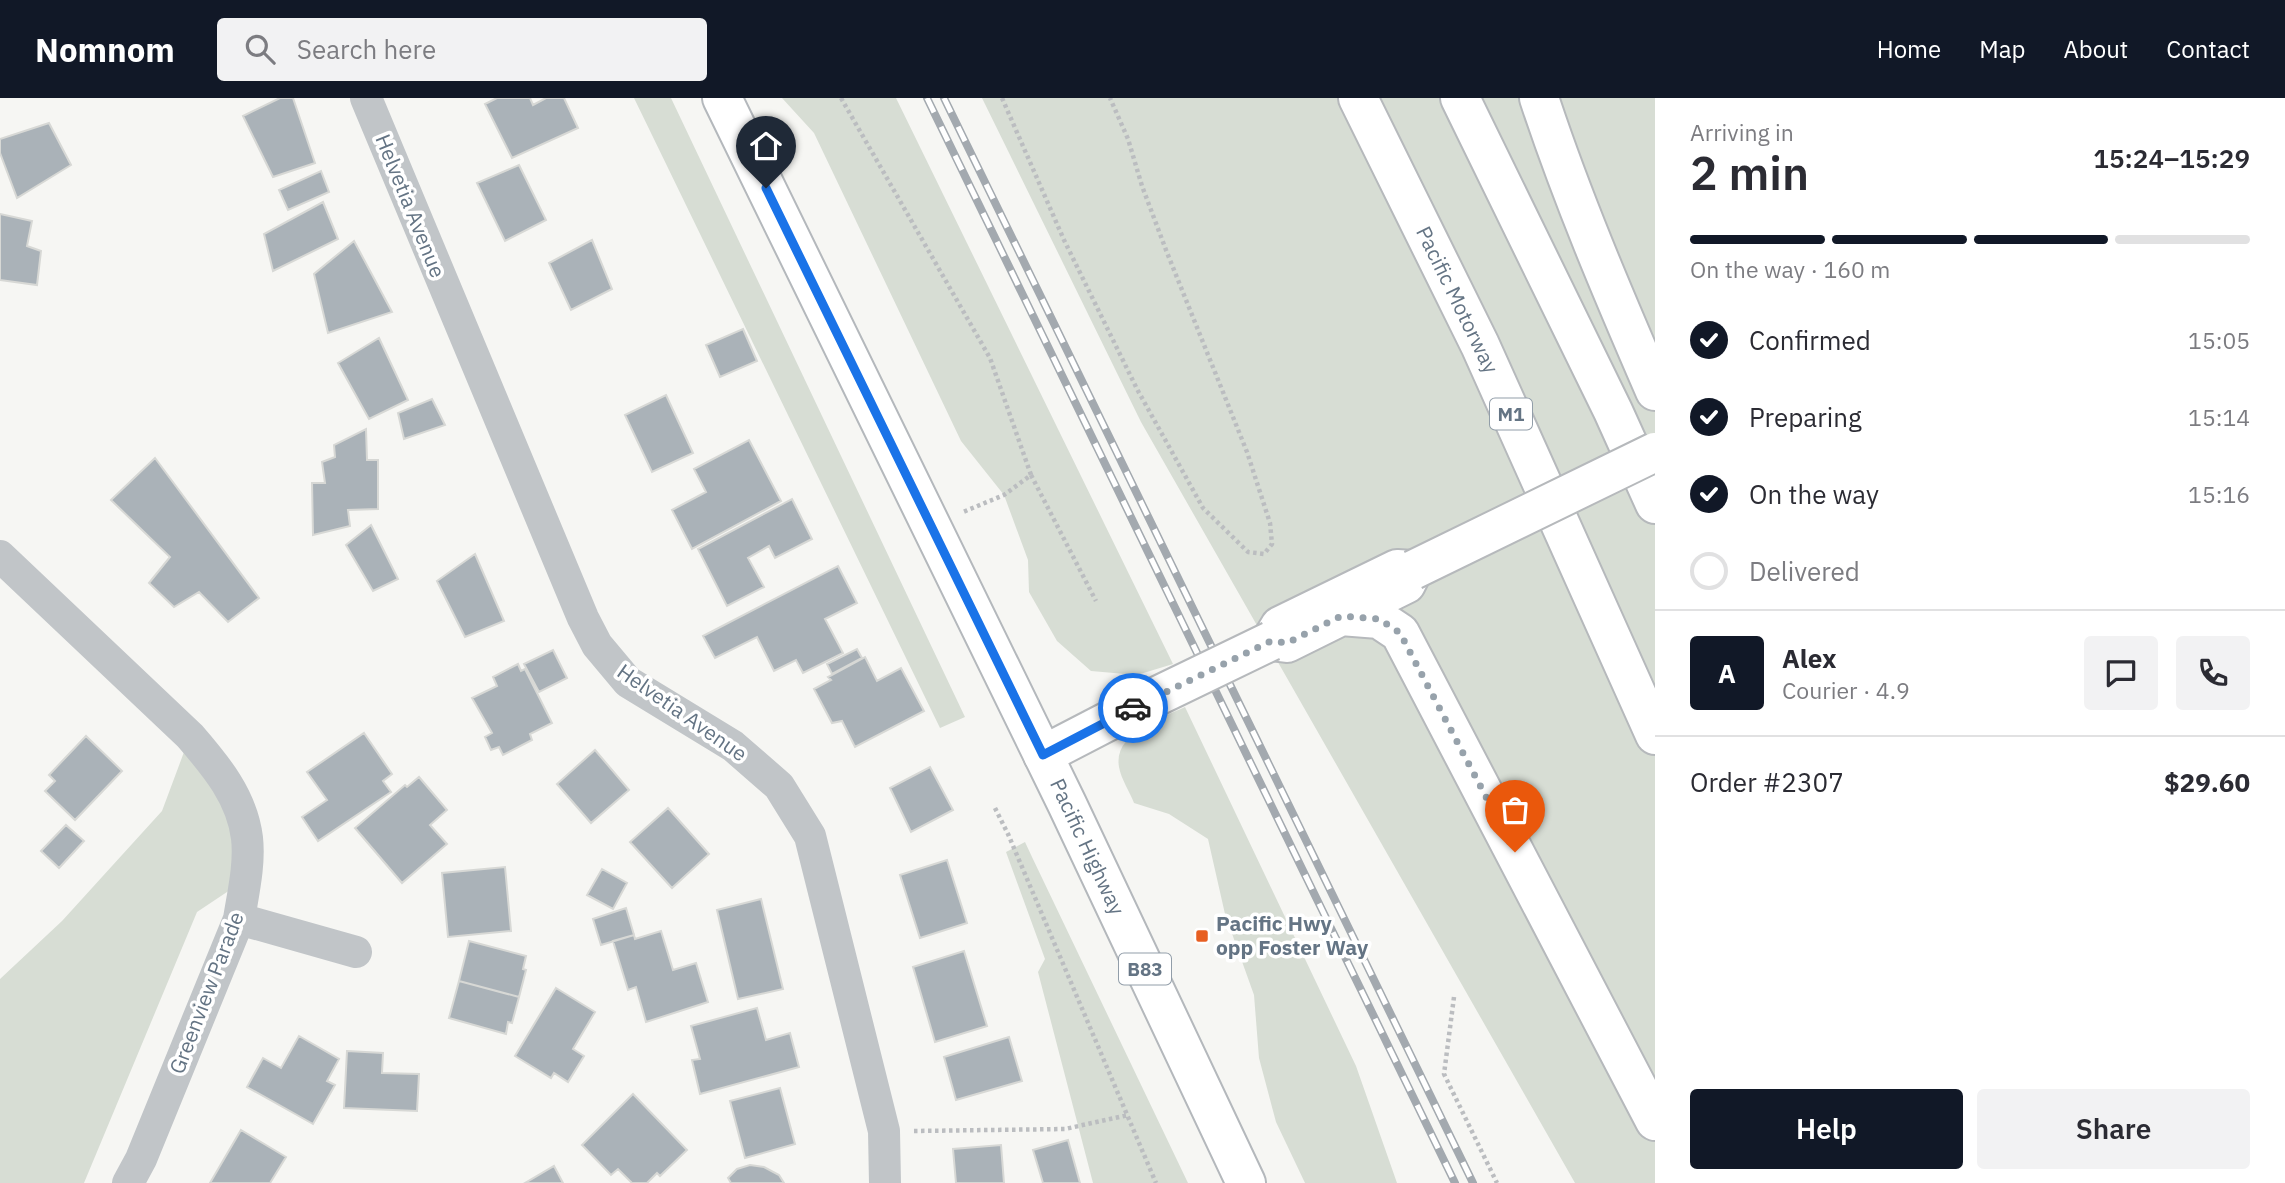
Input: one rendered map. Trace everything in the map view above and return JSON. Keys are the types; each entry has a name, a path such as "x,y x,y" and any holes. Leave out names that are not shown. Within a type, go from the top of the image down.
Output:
{"main road":[{"name":"Pacific Highway","path":"722,98 1043,755 1246,1183"},
{"name":"Pacific Motorway","path":"1358,98 1480,345 1655,735"},
{"path":"1460,98 1613,411 1655,504"},
{"path":"1539,98 1561,163 1608,283 1655,391"},
{"path":"1271,641 1280,626 1397,569 1413,570 1655,452"},
{"path":"1043,755 1271,641 1287,643 1406,584 1413,570"},
{"path":"1341,616 1379,619 1400,633 1655,1121"}],"street":[{"name":"Helvetia Avenue","path":"366,98 583,618 597,645 628,681 733,746 760,768 779,786 810,836 884,1131 885,1183"},
{"name":"Greenview Parade","path":"0,556 180,727 214,764 236,798 247,839 239,919 141,1159 128,1183"},
{"path":"239,919 356,952"}],"path":[{"path":"841,98 990,358 1031,475 1096,601"},
{"path":"1002,98 1070,252 1137,389 1196,496 1203,508 1248,552 1264,554 1272,544 1270,523 1247,452 1166,250 1128,139 1110,98"},
{"path":"930,526 1004,495 1031,475"},
{"path":"995,808 1156,1183"},
{"path":"1454,997 1444,1074 1497,1183"},
{"path":"884,1131 1065,1129 1128,1115"}],"shaded area":[{"path":"634,98 671,98 965,717 940,728"},
{"path":"782,98 896,98 1173,664 1137,675 1091,671 1057,641 1029,592 1028,560 1004,495 961,441 814,133"},
{"path":"982,98 1655,98 1655,1183 1575,1183 1141,422"},
{"path":"1185,707 1356,1066 1397,1183 1305,1183 1276,1122 1259,1058 1254,995 1225,914 1208,839 1169,814 1134,803 1124,781 1119,767 1119,755 1131,736 1152,722"},
{"path":"190,736 214,764 245,880 197,912 84,1183 0,1183 0,979 62,921 162,811"},
{"path":"1025,842 1188,1183 1093,1183 1038,972 1045,959 1006,852"}],"building":[{"path":"280,98 293,98 315,163 273,177 243,116"},
{"path":"497,98 530,98 533,105 546,98 564,98 578,128 512,158 485,104"},
{"path":"49,123 71,165 17,198 0,153 0,139"},
{"path":"519,165 546,220 505,241 477,183"},
{"path":"321,171 329,192 288,210 279,190"},
{"path":"323,202 338,239 273,271 264,234"},
{"path":"0,214 32,221 27,246 41,251 37,285 0,280"},
{"path":"592,240 612,289 571,310 549,263"},
{"path":"354,241 392,312 328,333 314,274"},
{"path":"743,329 757,361 720,377 706,345"},
{"path":"379,338 408,400 369,419 338,363"},
{"path":"666,395 693,453 652,472 625,415"},
{"path":"432,399 445,425 404,439 398,413"},
{"path":"366,429 367,460 378,460 378,509 348,510 350,526 313,535 312,483 325,483 322,462 335,457 334,445"},
{"path":"749,440 781,501 692,549 672,510 706,492 694,469"},
{"path":"155,458 259,598 228,622 199,592 174,607 149,583 170,557 111,500"},
{"path":"792,499 812,539 775,558 769,546 748,558 764,587 727,606 698,549"},
{"path":"371,525 398,579 373,591 346,545"},
{"path":"475,554 504,621 465,637 437,581"},
{"path":"838,566 857,603 825,619 843,653 803,673 796,660 774,671 757,637 715,658 703,636"},
{"path":"857,649 862,658 832,674 827,664"},
{"path":"553,650 567,678 539,692 524,664"},
{"path":"865,657 877,681 901,668 924,711 855,747 842,721 832,723 814,689 831,680 828,677"},
{"path":"518,664 521,671 525,669 552,723 530,734 532,740 503,755 499,747 491,750 485,737 492,733 472,698 497,686 493,677"},
{"path":"364,733 392,774 383,781 391,792 318,841 302,817 327,800 307,772"},
{"path":"86,736 122,771 75,820 45,791 55,781 49,775"},
{"path":"595,750 629,790 591,823 557,784"},
{"path":"930,767 953,810 911,832 890,788"},
{"path":"419,777 447,810 430,825 447,844 402,883 355,828 405,785 407,787"},
{"path":"668,808 709,854 672,888 630,842"},
{"path":"66,825 84,841 59,868 41,851"},
{"path":"947,860 967,923 920,938 900,875"},
{"path":"505,867 511,931 448,937 442,873"},
{"path":"602,869 627,883 613,909 587,895"},
{"path":"761,899 783,989 738,999 717,910"},
{"path":"626,908 634,935 601,945 593,919"},
{"path":"661,931 673,970 696,963 708,1002 646,1022 636,987 628,990 613,941 634,935 635,939"},
{"path":"469,941 526,956 523,969 526,970 519,997 459,981"},
{"path":"964,951 987,1026 935,1042 913,967"},
{"path":"459,981 519,997 506,1034 449,1018"},
{"path":"556,988 595,1012 573,1049 584,1056 568,1082 554,1073 551,1078 515,1056"},
{"path":"757,1008 766,1040 790,1033 799,1067 700,1094 692,1060 700,1059 691,1026"},
{"path":"299,1036 339,1059 327,1081 335,1085 313,1124 247,1087 263,1058 281,1068"},
{"path":"1009,1037 1022,1081 956,1100 944,1057"},
{"path":"347,1051 383,1053 382,1073 419,1074 417,1111 344,1108"},
{"path":"780,1088 795,1144 745,1158 730,1101"},
{"path":"633,1094 687,1150 660,1176 657,1173 647,1183 632,1183 618,1169 611,1175 582,1145"},
{"path":"241,1130 286,1157 270,1183 210,1183"},
{"path":"1068,1140 1080,1183 1043,1183 1033,1150"},
{"path":"1001,1145 1004,1183 956,1183 953,1149"},
{"path":"750,1165 764,1167 779,1175 784,1183 731,1183 728,1178 737,1169"},
{"path":"554,1166 563,1183 525,1183"}],"railway":[{"path":"927,98 1455,1183"},
{"path":"944,98 1473,1183"}],"way so far":[{"path":"1133,708 1271,641 1287,643 1341,616 1379,619 1400,633 1515,852"}],"place":[{"name":"Pacific Hwy opp Foster Way","path":"1202,936"}],"route":[{"path":"766,188 1043,755 1133,708"}]}
